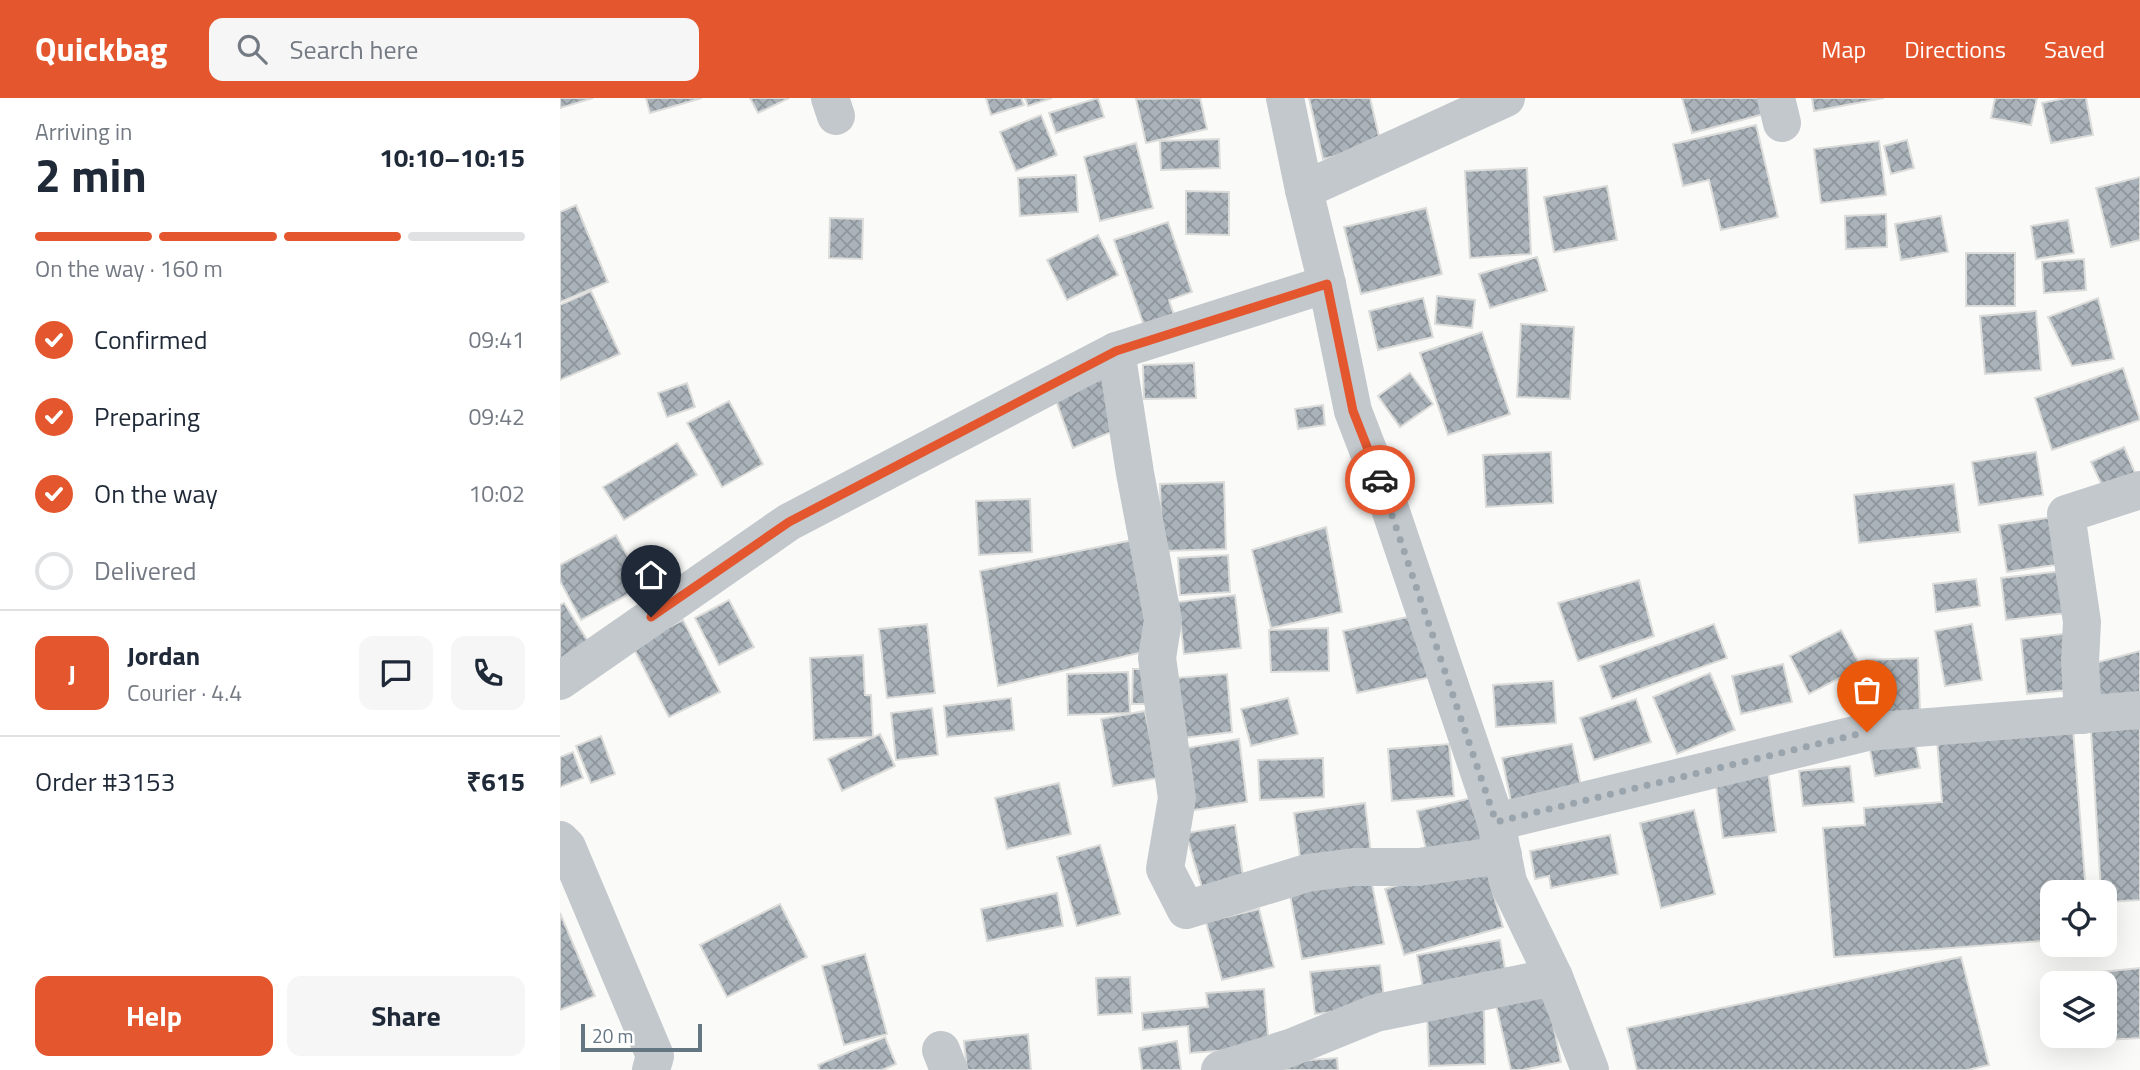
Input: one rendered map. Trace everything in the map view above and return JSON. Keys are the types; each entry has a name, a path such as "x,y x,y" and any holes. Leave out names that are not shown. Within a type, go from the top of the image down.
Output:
{"street":[{"path":"1285,98 1353,411 1386,497 1500,839 1507,882 1554,977 1590,1070"},
{"path":"1304,190 1506,98"},
{"path":"560,681 789,522 1116,351 1327,284"},
{"path":"1116,351 1135,473 1163,620 1157,658 1177,799 1165,869 1186,910 1307,873 1354,867 1419,867 1500,839 1867,732 2140,710"},
{"path":"2083,715 2081,622 2066,514 2140,490"},
{"path":"560,840 567,847 656,1056 651,1070"},
{"path":"1220,1070 1290,1048 1376,1013 1554,977"}],"building":[{"path":"560,98 593,98 560,108"},
{"path":"646,98 702,98 650,113"},
{"path":"750,98 789,98 758,113"},
{"path":"986,98 1021,98 1024,105 991,115"},
{"path":"1025,98 1052,98 1028,106"},
{"path":"1098,98 1104,117 1056,133 1049,113"},
{"path":"1200,98 1207,129 1146,143 1136,99"},
{"path":"1309,98 1370,98 1381,145 1323,159"},
{"path":"1682,98 1764,98 1768,113 1692,133"},
{"path":"1812,98 1884,98 1814,111"},
{"path":"1995,98 2037,98 2031,125 1991,118"},
{"path":"2066,98 2086,98 2093,135 2051,143 2042,103"},
{"path":"1041,115 1057,155 1016,171 1000,132"},
{"path":"1756,125 1778,217 1721,230 1709,180 1683,186 1673,144"},
{"path":"1219,139 1220,168 1161,170 1160,141"},
{"path":"1907,140 1914,168 1891,174 1884,146"},
{"path":"1879,141 1886,195 1821,203 1814,149"},
{"path":"1136,143 1153,208 1100,221 1084,157"},
{"path":"1527,168 1531,254 1470,258 1465,171"},
{"path":"1076,175 1078,212 1020,216 1018,178"},
{"path":"2140,177 2140,240 2111,247 2096,188"},
{"path":"1607,186 1617,240 1554,252 1544,197"},
{"path":"1186,191 1229,192 1229,235 1186,234"},
{"path":"576,205 608,282 560,302 560,212"},
{"path":"1426,208 1442,274 1361,294 1344,227"},
{"path":"1886,214 1887,247 1846,249 1845,216"},
{"path":"1941,216 1948,252 1901,260 1895,224"},
{"path":"830,218 863,219 862,259 829,258"},
{"path":"2068,220 2074,253 2036,259 2031,226"},
{"path":"1168,222 1192,292 1169,300 1177,324 1147,334 1114,240"},
{"path":"1098,235 1118,275 1067,300 1047,260"},
{"path":"1966,253 2015,253 2015,306 1966,306"},
{"path":"1537,257 1547,291 1490,308 1479,274"},
{"path":"2084,259 2086,290 2044,293 2042,262"},
{"path":"591,291 620,354 560,380 560,305"},
{"path":"1437,296 1475,300 1472,328 1435,324"},
{"path":"1423,298 1433,337 1378,350 1369,311"},
{"path":"2098,298 2114,359 2072,366 2048,317"},
{"path":"2036,311 2041,370 1985,374 1980,316"},
{"path":"1521,324 1574,327 1570,399 1517,397"},
{"path":"1482,332 1510,414 1448,435 1420,353"},
{"path":"1194,363 1196,398 1144,399 1143,365"},
{"path":"2123,368 2140,420 2052,450 2035,398"},
{"path":"1112,372 1123,427 1073,448 1053,392"},
{"path":"1410,373 1433,404 1400,427 1378,396"},
{"path":"687,383 695,407 667,417 658,393"},
{"path":"729,401 763,464 722,487 687,423"},
{"path":"1323,405 1325,425 1298,429 1295,409"},
{"path":"677,443 697,475 624,520 603,487"},
{"path":"2124,447 2138,480 2106,494 2091,462"},
{"path":"1551,452 1553,503 1486,507 1483,455"},
{"path":"2036,452 2043,495 1979,505 1972,462"},
{"path":"1224,482 1226,549 1162,551 1160,484"},
{"path":"1954,484 1960,532 1859,543 1854,495"},
{"path":"1030,499 1032,552 979,555 976,501"},
{"path":"2054,517 2062,564 2007,572 1999,525"},
{"path":"1326,527 1342,612 1271,628 1252,550"},
{"path":"616,535 644,586 581,620 560,581 560,565"},
{"path":"1138,539 1156,649 998,686 980,571"},
{"path":"1228,555 1230,592 1180,595 1178,558"},
{"path":"2061,571 2066,613 2006,620 2001,578"},
{"path":"1976,579 1980,606 1936,612 1933,584"},
{"path":"1639,580 1654,636 1578,661 1558,603"},
{"path":"1235,595 1241,648 1184,654 1178,602"},
{"path":"729,600 754,647 719,665 695,618"},
{"path":"564,603 591,646 560,666 560,605"},
{"path":"1417,615 1431,677 1357,693 1343,631"},
{"path":"683,620 720,692 669,717 632,645"},
{"path":"927,624 935,693 887,698 879,629"},
{"path":"1714,624 1727,658 1612,699 1600,666"},
{"path":"1972,624 1982,680 1945,686 1935,631"},
{"path":"1328,628 1329,671 1271,672 1269,630"},
{"path":"1841,630 1861,667 1809,694 1790,656"},
{"path":"2070,633 2077,689 2027,694 2021,639"},
{"path":"2140,651 2140,692 2102,703 2091,664"},
{"path":"863,655 865,695 871,695 873,737 814,740 810,658"},
{"path":"1918,658 1920,711 1869,714 1866,660"},
{"path":"1783,664 1792,702 1741,714 1732,676"},
{"path":"1133,669 1155,669 1155,704 1132,704"},
{"path":"1128,672 1130,713 1068,715 1067,674"},
{"path":"1710,673 1735,730 1677,754 1653,697"},
{"path":"1227,674 1232,732 1175,739 1163,679"},
{"path":"1553,681 1556,723 1496,727 1493,685"},
{"path":"1011,698 1014,730 947,737 944,706"},
{"path":"1288,698 1298,734 1251,746 1241,709"},
{"path":"1636,699 1651,742 1594,760 1580,718"},
{"path":"932,708 938,755 896,760 891,713"},
{"path":"1145,711 1158,778 1113,786 1101,719"},
{"path":"2140,727 2140,900 2117,901 2117,880 2100,880 2091,730"},
{"path":"2073,729 2085,880 2040,880 2040,941 1834,957 1823,828 1865,825 1864,808 1942,802 1937,740"},
{"path":"880,734 895,766 842,791 828,759"},
{"path":"601,736 615,774 591,783 576,746"},
{"path":"1239,739 1247,802 1188,811 1175,750"},
{"path":"1915,742 1920,768 1875,776 1870,750"},
{"path":"1449,744 1454,796 1392,801 1388,749"},
{"path":"1572,744 1582,791 1512,806 1502,758"},
{"path":"573,752 583,778 560,787 560,757"},
{"path":"1323,758 1324,797 1260,800 1258,760"},
{"path":"1850,766 1854,802 1803,806 1799,771"},
{"path":"1768,771 1776,832 1723,838 1715,777"},
{"path":"1059,783 1071,834 1007,849 995,798"},
{"path":"1480,796 1492,847 1429,862 1417,811"},
{"path":"1365,803 1371,854 1301,864 1294,813"},
{"path":"1694,810 1715,894 1661,908 1640,823"},
{"path":"1235,825 1245,889 1204,894 1186,833"},
{"path":"1610,835 1618,874 1551,888 1549,876 1535,879 1530,851"},
{"path":"1100,845 1120,914 1077,926 1057,857"},
{"path":"1484,861 1503,927 1404,955 1385,889"},
{"path":"1371,879 1384,944 1302,959 1290,894"},
{"path":"1057,893 1063,926 987,941 981,909"},
{"path":"780,904 807,957 727,997 700,945"},
{"path":"1259,909 1274,967 1222,980 1206,922"},
{"path":"560,913 595,996 560,1010"},
{"path":"1500,940 1508,985 1425,1000 1417,955"},
{"path":"865,954 887,1034 844,1045 822,966"},
{"path":"1961,957 1989,1065 1967,1070 1637,1070 1627,1028"},
{"path":"1380,965 1385,1006 1315,1014 1310,972"},
{"path":"2140,968 2140,1038 2117,1039 2117,971 2111,971"},
{"path":"1130,977 1132,1013 1098,1015 1096,978"},
{"path":"1264,989 1269,1047 1190,1053 1188,1026 1143,1030 1142,1013 1208,1007 1206,993"},
{"path":"1547,994 1561,1062 1511,1070 1496,1005"},
{"path":"1484,1010 1485,1064 1429,1066 1427,1012"},
{"path":"1028,1034 1031,1070 967,1070 964,1041"},
{"path":"885,1037 896,1064 882,1070 820,1070 818,1065"},
{"path":"1177,1041 1181,1070 1142,1070 1139,1048"},
{"path":"1337,1058 1338,1070 1284,1070 1284,1062"}],"way so far":[{"path":"1380,480 1496,822 1867,732"}],"route":[{"path":"651,617 789,522 1116,351 1327,284 1353,411 1380,480"}]}
